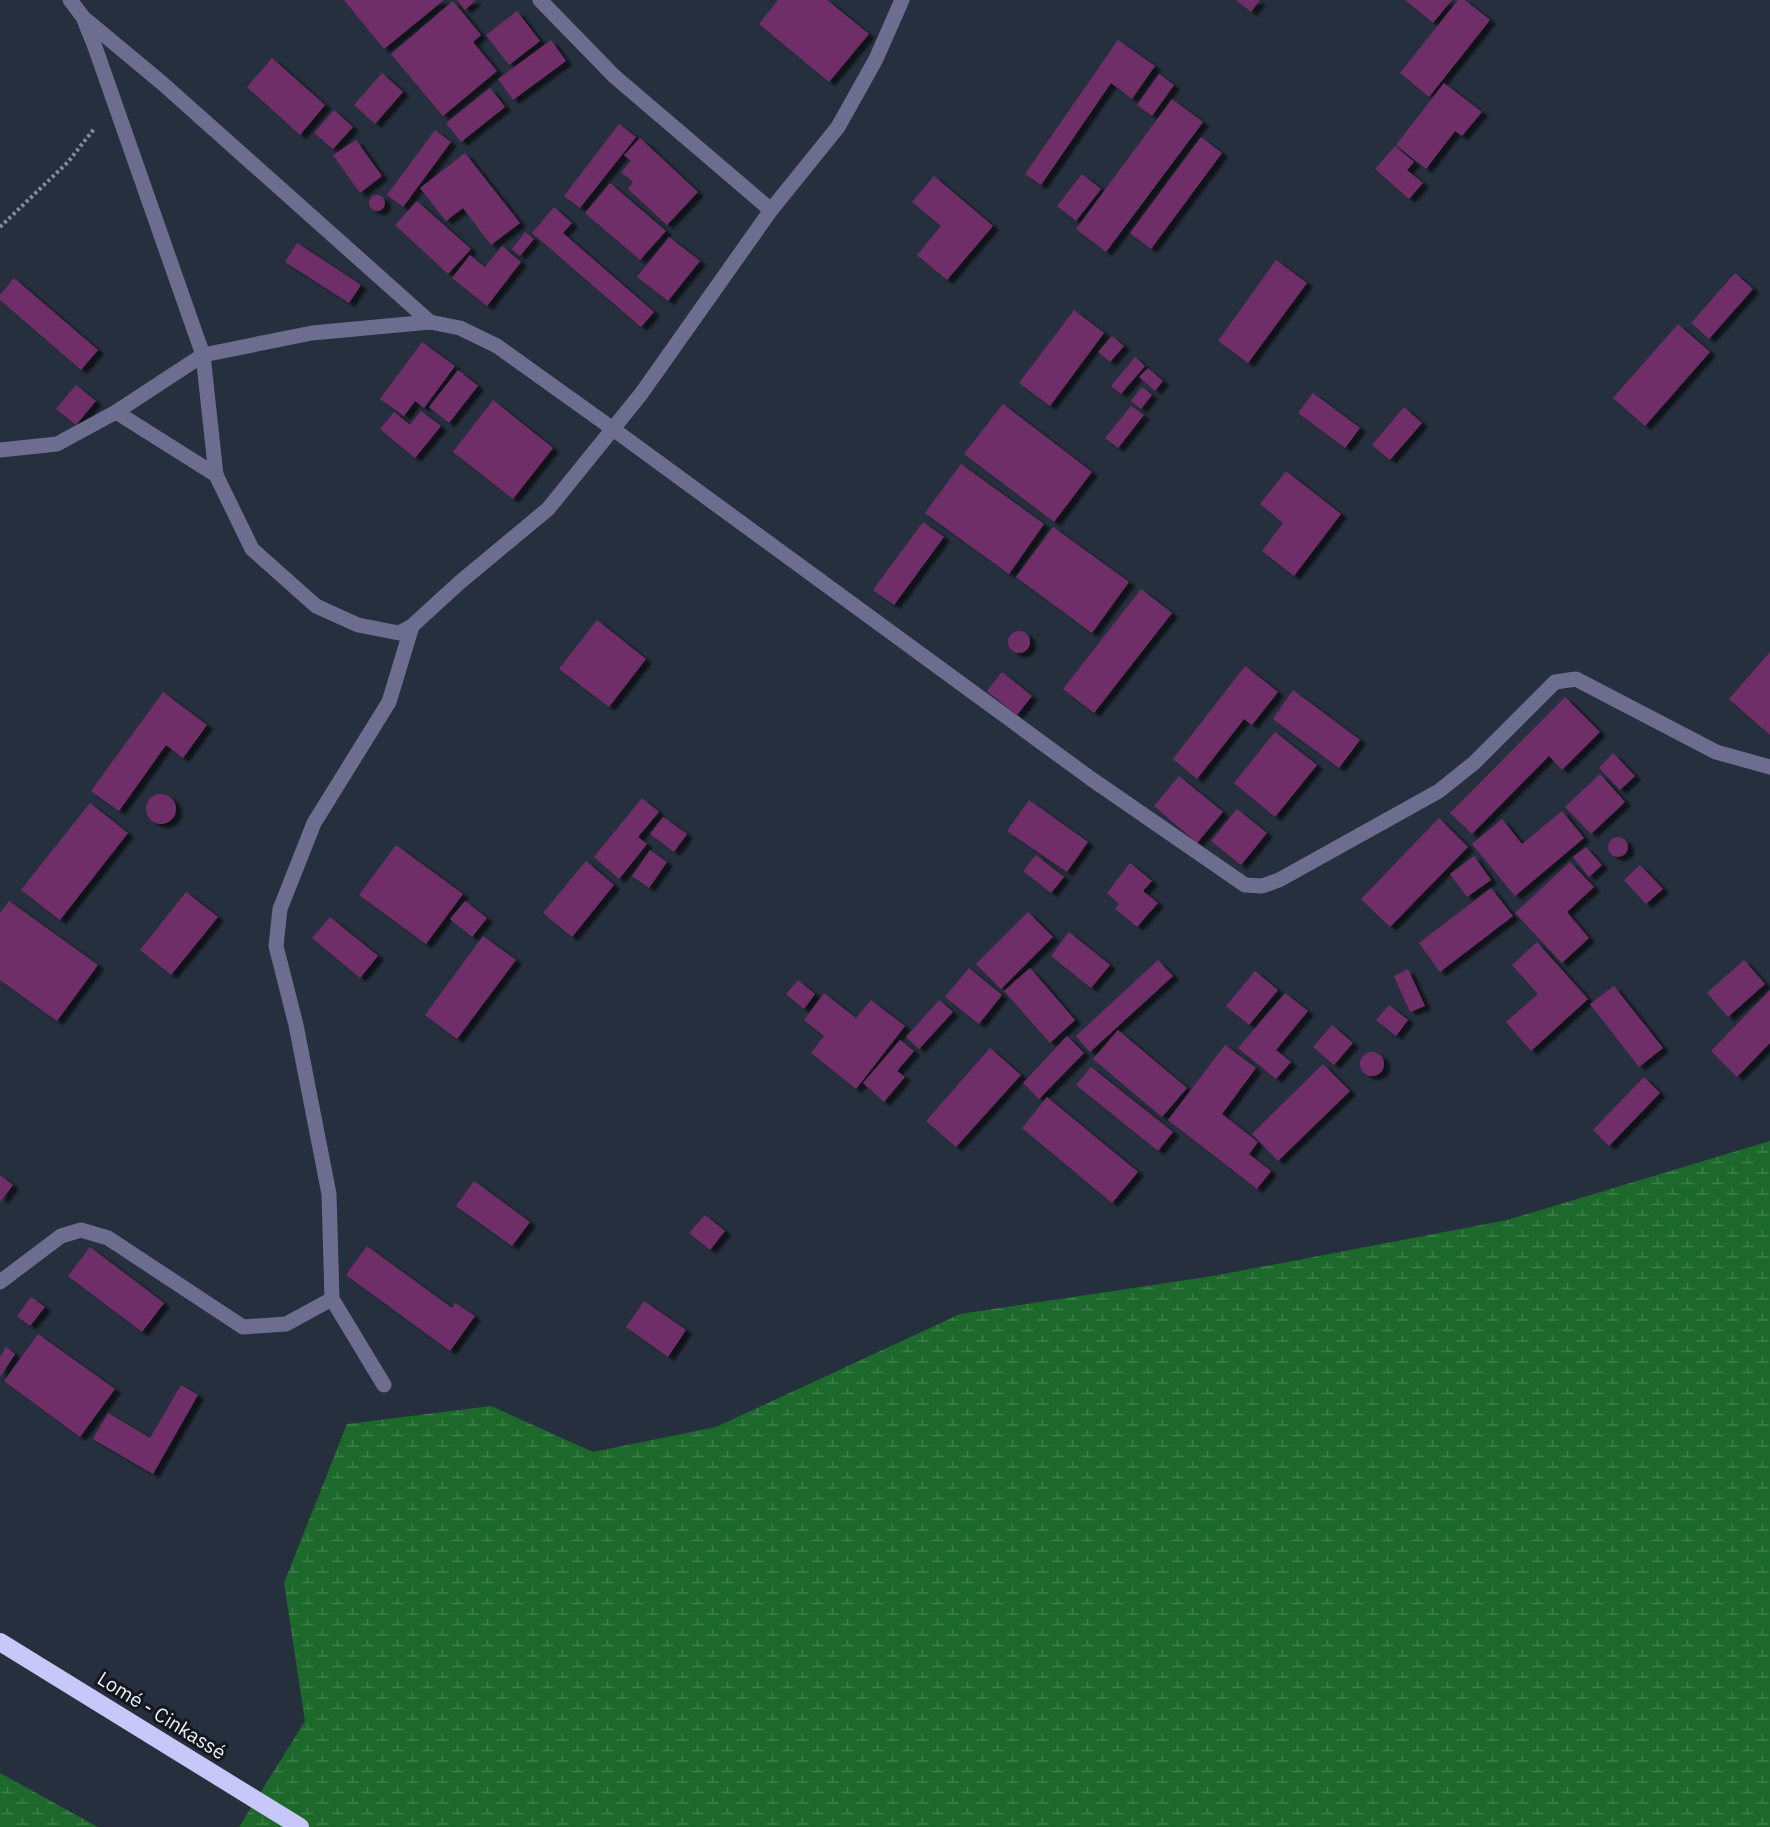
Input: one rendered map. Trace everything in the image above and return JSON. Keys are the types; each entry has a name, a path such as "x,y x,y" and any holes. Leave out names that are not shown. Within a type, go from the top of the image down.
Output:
{"highway":[{"name":"Lomé - Cinkassé","path":"0,1642 297,1825"}],"street":[{"path":"70,0 83,17 162,83 430,322"},
{"path":"540,0 614,76 771,210"},
{"path":"83,17 203,355 216,475 252,549 316,606 358,625 399,633 412,626 459,583 548,509 641,394 771,210 838,127 876,59 902,0"},
{"path":"0,450 57,444 116,412 203,355 312,333 430,322 460,328 496,346 613,429 1090,778 1245,885 1262,886 1279,880 1439,791 1474,763 1555,682 1576,679 1716,752 1770,767"},
{"path":"116,412 216,475"},
{"path":"384,1385 332,1299 329,1194 296,1025 276,946 280,909 314,823 389,702 412,626"},
{"path":"0,1282 61,1236 81,1230 108,1238 243,1327 286,1324 332,1299"}],"path":[{"path":"0,227 68,162 94,130 117,108"}],"green space":[{"path":"1770,1141 1770,1827 239,1827 305,1721 284,1583 347,1424 491,1406 593,1452 716,1427 960,1314 1213,1276 1507,1220"},
{"path":"0,1773 98,1827 0,1827"}],"building":[{"path":"344,0 444,0 384,49"},
{"path":"457,0 476,0 465,10"},
{"path":"778,0 827,0 869,34 829,82 759,24"},
{"path":"1236,0 1260,0 1251,12"},
{"path":"1405,0 1452,0 1433,23"},
{"path":"1458,0 1465,0 1490,20 1429,97 1400,73"},
{"path":"453,1 481,35 473,42 497,71 443,116 391,54"},
{"path":"517,11 540,41 509,65 486,35"},
{"path":"551,40 566,61 513,100 498,79"},
{"path":"1118,40 1155,66 1132,99 1111,83 1041,185 1025,174"},
{"path":"272,58 325,105 300,135 247,87"},
{"path":"382,73 403,92 375,124 354,105"},
{"path":"1159,74 1174,85 1152,116 1137,105"},
{"path":"1444,83 1482,112 1462,136 1455,131 1426,169 1396,145"},
{"path":"490,88 505,107 461,142 446,123"},
{"path":"1172,99 1203,122 1106,252 1076,229"},
{"path":"334,110 353,127 333,149 314,133"},
{"path":"619,124 636,137 580,208 564,196"},
{"path":"435,130 451,142 403,207 387,195"},
{"path":"1201,137 1222,153 1151,249 1130,233"},
{"path":"640,138 698,192 667,225 628,189 633,182 621,172 631,161 624,155"},
{"path":"356,140 382,176 360,193 333,155"},
{"path":"1395,146 1414,162 1407,170 1423,183 1409,199 1375,169"},
{"path":"465,153 520,223 491,245 463,208 446,221 420,188"},
{"path":"1082,174 1101,189 1076,221 1057,206"},
{"path":"934,176 993,226 947,280 917,255 941,226 912,202"},
{"path":"610,183 666,231 640,260 585,213"},
{"path":"377,195 383,197 385,203 383,209 377,211 371,209 369,203 371,197"},
{"path":"417,201 471,249 448,274 395,225"},
{"path":"554,207 572,223 563,233 654,312 641,327 532,233"},
{"path":"525,232 534,239 520,256 512,249"},
{"path":"669,237 700,261 668,301 637,277"},
{"path":"297,243 361,285 349,303 285,262"},
{"path":"502,246 521,262 487,306 452,278 470,255 485,267"},
{"path":"1276,260 1307,283 1248,363 1218,341"},
{"path":"1735,273 1753,289 1709,339 1691,323"},
{"path":"14,278 98,350 81,370 0,300 0,295"},
{"path":"1074,310 1104,333 1050,406 1019,383"},
{"path":"1678,324 1710,352 1645,426 1613,398"},
{"path":"1112,336 1124,346 1110,362 1098,352"},
{"path":"422,342 455,366 424,408 415,401 404,416 380,399"},
{"path":"1135,357 1145,366 1121,394 1111,386"},
{"path":"1148,368 1163,381 1155,391 1139,377"},
{"path":"458,370 478,386 449,423 429,407"},
{"path":"76,385 96,401 76,425 56,409"},
{"path":"1142,387 1152,395 1141,409 1131,401"},
{"path":"1313,393 1360,428 1345,448 1298,413"},
{"path":"493,400 553,448 513,499 453,452"},
{"path":"1003,404 1092,472 1054,522 964,454"},
{"path":"1131,406 1144,415 1118,448 1105,438"},
{"path":"1404,407 1422,423 1390,460 1372,445"},
{"path":"421,411 441,426 415,458 380,429 394,412 410,425"},
{"path":"961,464 1044,524 1009,574 925,513"},
{"path":"1286,471 1341,514 1294,576 1262,551 1283,523 1260,504"},
{"path":"923,522 944,537 894,605 873,590"},
{"path":"1053,527 1129,582 1092,633 1016,577"},
{"path":"1141,589 1172,613 1094,713 1063,689"},
{"path":"597,620 646,659 609,707 559,669"},
{"path":"1019,631 1029,638 1030,642 1023,652 1019,653 1009,646 1008,642 1015,632"},
{"path":"1770,652 1770,735 1729,699"},
{"path":"1245,666 1278,692 1252,725 1244,719 1197,779 1173,759"},
{"path":"1002,672 1032,696 1017,715 987,691"},
{"path":"1293,690 1360,740 1339,768 1273,719"},
{"path":"163,692 207,725 183,758 166,745 119,811 91,791"},
{"path":"1565,697 1600,732 1562,770 1549,756 1472,834 1450,813"},
{"path":"1275,732 1317,765 1275,817 1234,783"},
{"path":"1613,753 1635,776 1620,790 1599,768"},
{"path":"1600,774 1625,802 1591,834 1565,807"},
{"path":"1179,776 1223,812 1197,843 1154,806"},
{"path":"161,794 171,799 176,809 171,819 161,824 151,819 146,809 151,799"},
{"path":"642,798 659,812 638,837 647,844 619,879 594,857"},
{"path":"1029,800 1088,842 1067,872 1007,831"},
{"path":"90,803 128,833 60,920 21,890"},
{"path":"1237,809 1267,833 1241,865 1211,841"},
{"path":"1562,811 1584,838 1515,896 1472,844 1502,819 1522,844"},
{"path":"663,817 687,834 674,852 650,834"},
{"path":"1439,818 1468,847 1390,927 1361,899"},
{"path":"1614,837 1622,837 1628,843 1628,851 1622,857 1614,857 1608,851 1608,843"},
{"path":"396,845 463,894 426,944 359,895"},
{"path":"1586,847 1602,865 1589,877 1573,857"},
{"path":"650,850 667,862 649,888 632,876"},
{"path":"1036,855 1064,877 1051,893 1023,871"},
{"path":"1474,856 1491,880 1467,897 1450,874"},
{"path":"586,861 614,885 572,937 543,913"},
{"path":"1570,862 1594,887 1567,912 1589,938 1562,963 1515,913"},
{"path":"1130,863 1152,881 1143,891 1158,903 1137,927 1115,909 1119,904 1107,893"},
{"path":"1640,865 1663,889 1646,904 1624,880"},
{"path":"1491,888 1513,916 1440,972 1419,943"},
{"path":"186,892 218,917 171,975 140,950"},
{"path":"9,901 98,965 57,1021 0,980 0,913"},
{"path":"465,901 487,918 472,937 450,919"},
{"path":"1028,912 1053,937 1001,989 976,964"},
{"path":"330,917 378,956 360,978 312,938"},
{"path":"1069,932 1110,965 1091,988 1051,956"},
{"path":"483,936 516,960 457,1039 425,1015"},
{"path":"1537,942 1588,999 1531,1051 1506,1022 1538,994 1512,965"},
{"path":"1158,960 1173,976 1090,1052 1076,1036"},
{"path":"1744,960 1765,984 1728,1017 1707,993"},
{"path":"969,968 1002,995 979,1024 945,997"},
{"path":"1030,968 1075,1020 1050,1043 1004,991"},
{"path":"1408,969 1425,1006 1410,1012 1394,976"},
{"path":"1255,971 1278,990 1249,1025 1226,1006"},
{"path":"798,980 815,994 804,1009 786,994"},
{"path":"1614,986 1663,1048 1639,1067 1590,1004"},
{"path":"1770,990 1770,1043 1737,1077 1711,1051"},
{"path":"824,993 856,1018 871,1000 905,1026 856,1089 811,1053 824,1036 804,1020"},
{"path":"1285,993 1308,1011 1276,1050 1291,1062 1276,1079 1238,1048"},
{"path":"939,1000 953,1012 919,1049 906,1037"},
{"path":"1389,1005 1408,1020 1396,1036 1376,1020"},
{"path":"1332,1025 1353,1043 1334,1065 1313,1047"},
{"path":"1118,1030 1187,1088 1162,1117 1093,1059"},
{"path":"1067,1036 1084,1053 1039,1099 1023,1083"},
{"path":"900,1040 914,1051 897,1071 905,1077 884,1102 863,1083"},
{"path":"1225,1045 1256,1068 1222,1114 1258,1142 1249,1154 1271,1171 1257,1189 1168,1120"},
{"path":"990,1048 1021,1075 956,1147 926,1121"},
{"path":"1372,1052 1381,1055 1384,1064 1381,1073 1372,1076 1363,1073 1360,1064 1363,1055"},
{"path":"1323,1064 1350,1091 1278,1161 1252,1134"},
{"path":"1091,1067 1173,1132 1158,1151 1076,1085"},
{"path":"1644,1077 1660,1093 1609,1146 1593,1130"},
{"path":"1047,1097 1138,1172 1112,1203 1022,1128"},
{"path":"0,1175 13,1185 0,1202"},
{"path":"474,1181 530,1222 512,1246 456,1206"},
{"path":"705,1215 725,1231 710,1250 689,1233"},
{"path":"367,1246 452,1308 455,1303 475,1316 450,1351 346,1275"},
{"path":"90,1247 164,1303 142,1332 68,1276"},
{"path":"31,1297 45,1307 30,1326 17,1316"},
{"path":"644,1301 686,1330 668,1357 626,1327"},
{"path":"38,1334 115,1389 80,1437 4,1381"},
{"path":"6,1347 15,1354 0,1377 0,1357"},
{"path":"181,1385 198,1395 153,1474 93,1439 108,1413 150,1438"}]}
